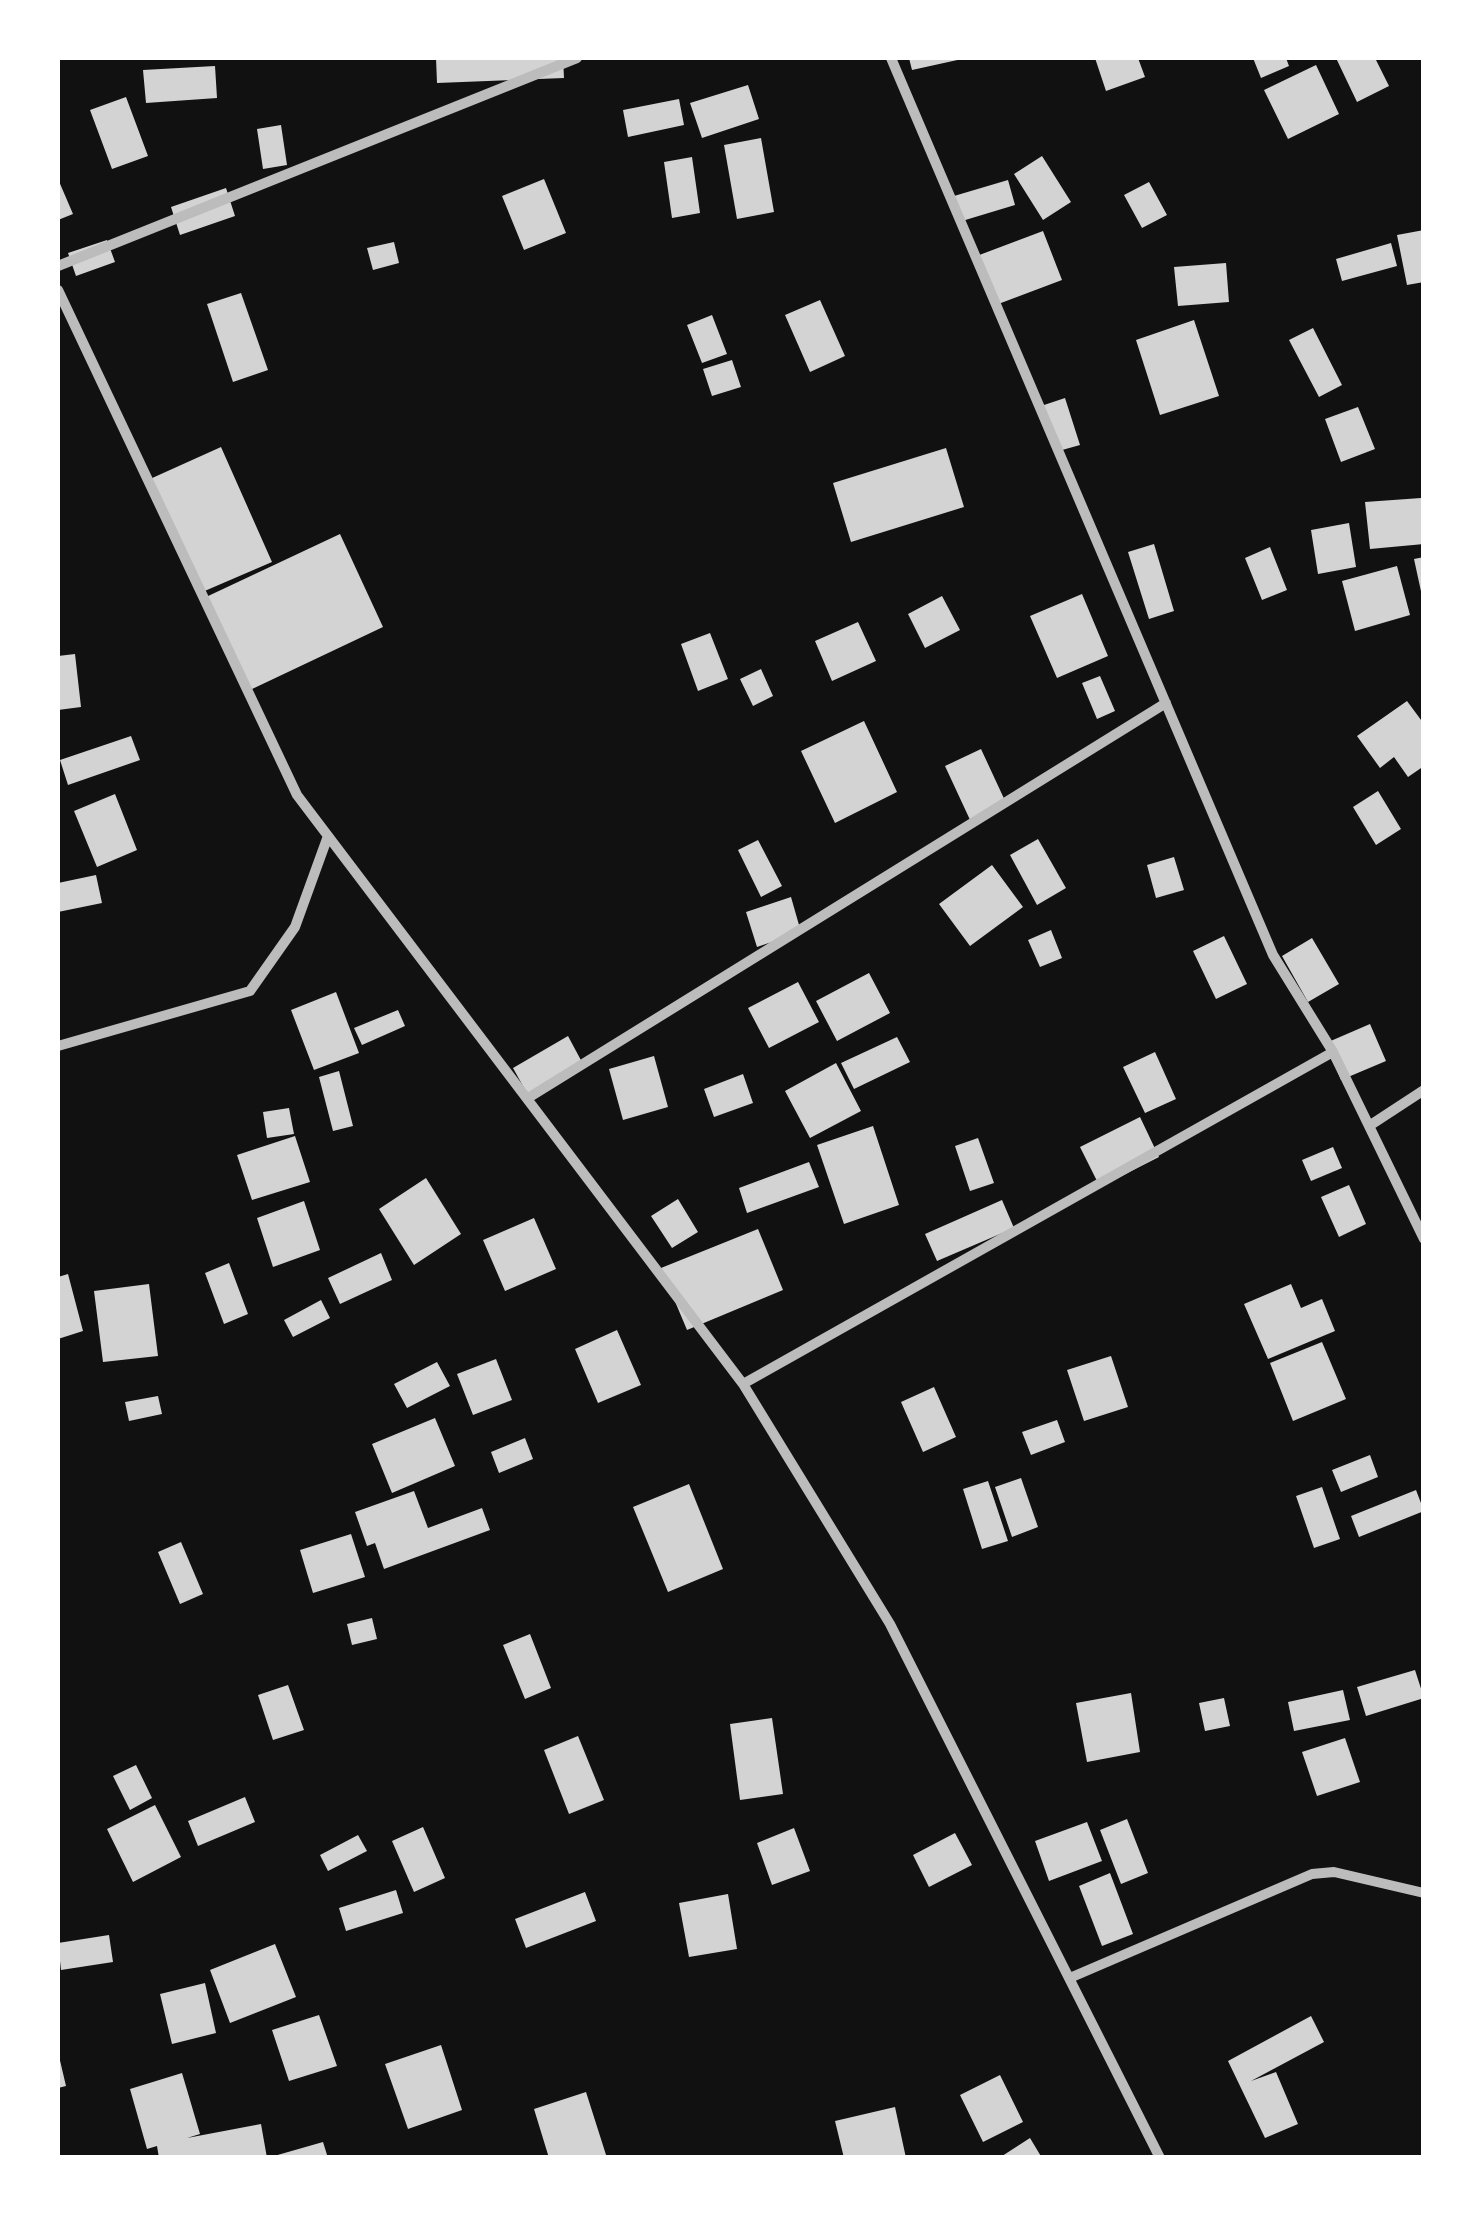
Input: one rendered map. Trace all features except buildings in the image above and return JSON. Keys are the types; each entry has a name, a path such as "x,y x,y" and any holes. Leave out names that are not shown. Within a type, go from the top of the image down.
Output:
{"street":[{"path":"58,266 577,58"},
{"path":"891,58 1273,955 1333,1052 1424,1239"},
{"path":"58,290 298,796 743,1384 890,1624 1072,1977 1160,2158"},
{"path":"528,1098 1166,703"},
{"path":"58,1046 250,991 295,927 328,836"},
{"path":"743,1384 1333,1052"},
{"path":"1369,1126 1424,1090"},
{"path":"1072,1977 1312,1874 1334,1872 1424,1894"}]}
